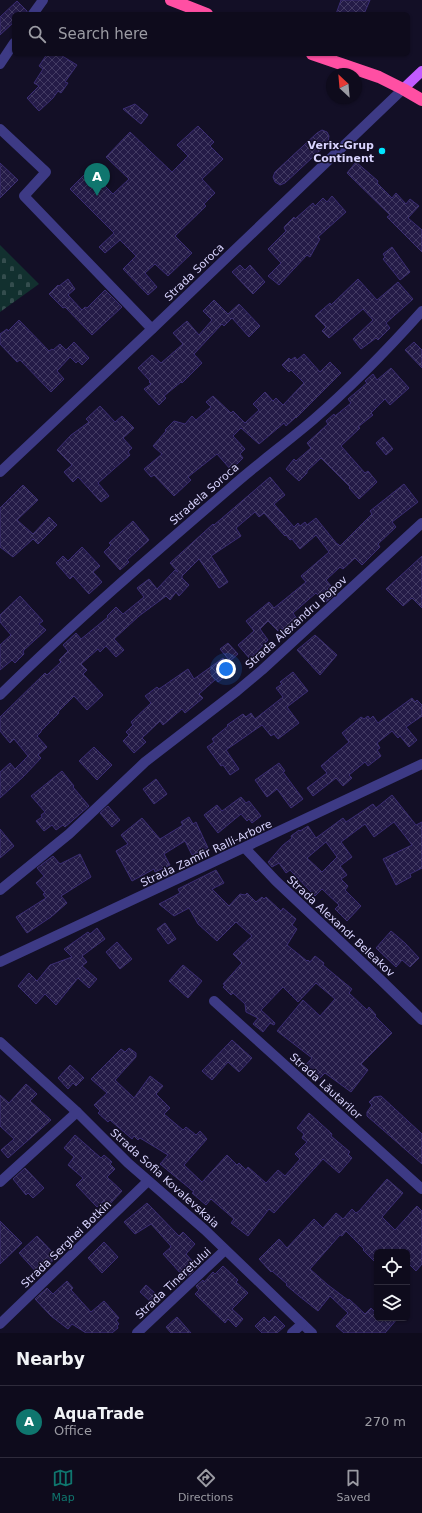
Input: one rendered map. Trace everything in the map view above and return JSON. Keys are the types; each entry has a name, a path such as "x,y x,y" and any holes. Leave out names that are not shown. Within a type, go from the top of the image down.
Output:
{"highway":[{"path":"171,0 202,12"},
{"path":"318,56 379,77 422,100"}],"main road":[{"path":"403,89 422,71"}],"street":[{"path":"35,12 43,0"},
{"path":"0,64 12,46"},
{"name":"Strada Soroca","path":"0,472 403,89"},
{"path":"0,129 46,172 24,196 152,329"},
{"name":"Stradela Sorocа","path":"0,696 44,652 123,580 340,395 372,364 422,311"},
{"name":"Strada Alexandru Popov","path":"0,890 69,834 151,758 257,674 422,524"},
{"name":"Strada Zamfir Ralli-Arbore","path":"0,962 422,764"},
{"name":"Strada Alexandr Beleakov","path":"245,848 276,882 422,1020"},
{"name":"Strada Lăutarilor","path":"214,1001 422,1189"},
{"name":"Strada Sofia Kovalevskaia","path":"0,1042 77,1112 148,1181 173,1200 312,1333"},
{"path":"0,1182 77,1112"},
{"name":"Strada Serghei Botkin","path":"0,1324 148,1181"},
{"name":"Strada Tineretului","path":"137,1333 225,1250"},
{"path":"292,1333 302,1324"}],"green space":[{"path":"0,245 39,284 0,312"}],"building":[{"path":"341,0 370,0 365,12 337,12"},
{"path":"17,1 27,11 12,12 12,24 0,35 0,17"},
{"path":"46,56 62,56 77,65 65,82 68,83 61,93 58,91 39,111 27,98 39,86 34,83 43,69 39,66"},
{"path":"135,104 148,115 141,124 123,109"},
{"path":"198,126 214,142 210,146 223,159 202,179 215,193 204,204 206,206 175,236 192,253 168,276 155,264 145,273 157,287 148,295 123,269 136,256 120,240 105,253 99,247 114,233 70,189 89,170 113,194 129,179 106,157 130,132 172,172 188,156 177,145"},
{"path":"322,130 327,132 329,136 328,143 285,183 280,185 275,182 273,177 275,172"},
{"path":"356,162 378,181 377,183 392,198 396,193 406,204 410,199 419,206 408,218 422,230 422,252 387,217 390,215 347,173"},
{"path":"0,163 18,180 0,198"},
{"path":"332,196 346,212 318,237 320,239 310,257 307,255 279,285 268,276 281,263 268,249 286,231 284,228 285,226 294,217 295,219 313,203 315,206 323,198 327,202"},
{"path":"392,247 410,272 400,280 383,259 385,257 383,254"},
{"path":"240,265 245,270 250,265 265,282 253,294 232,272"},
{"path":"68,279 75,289 68,295 82,310 85,307 87,308 105,290 122,307 92,335 65,307 63,308 49,294 58,285 59,286"},
{"path":"358,279 377,300 398,282 413,299 386,323 390,328 378,340 376,338 361,349 353,339 373,320 363,309 329,338 322,331 326,327 315,316 330,303 331,305"},
{"path":"214,300 228,314 239,304 260,326 249,337 232,318 224,326 222,324 194,354 202,363 182,383 181,382 164,396 166,398 159,405 144,389 151,384 138,368 152,355 161,363 183,344 173,333 187,321 199,335 212,320 203,311"},
{"path":"19,320 49,351 52,349 53,350 60,344 66,350 74,342 89,358 82,365 78,361 76,363 70,357 57,371 64,379 51,392 20,360 17,362 0,344 0,334 7,329 8,331"},
{"path":"414,342 422,350 422,368 405,350"},
{"path":"304,354 320,372 330,362 341,373 296,418 286,426 284,423 259,444 241,428 233,436 245,449 240,454 243,458 231,470 217,454 188,477 191,480 174,496 154,475 151,477 144,469 162,454 153,446 166,431 165,430 174,421 185,424 192,416 196,420 211,407 206,402 213,396 231,413 233,411 245,423 259,410 253,404 265,392 273,401 276,398 283,405 304,383 291,370 289,372 282,365 289,358 291,360 295,357 297,360"},
{"path":"391,368 409,388 390,405 385,399 371,413 373,415 358,427 360,428 341,446 365,473 368,471 377,482 359,499 349,488 350,487 321,458 299,481 286,469 294,459 296,461 311,448 307,443 328,424 326,421 334,414 335,416 351,403 348,399 367,383 365,381 373,374 377,380"},
{"path":"100,406 115,422 122,416 134,428 123,438 132,448 128,452 130,455 98,483 109,496 101,502 78,477 73,482 64,472 72,465 57,450 71,435 89,422 86,419"},
{"path":"383,437 393,449 386,455 376,443"},
{"path":"270,477 285,495 274,504 294,527 298,523 300,526 305,522 307,525 316,518 340,546 372,514 370,511 404,484 418,502 392,522 396,527 378,544 380,547 362,565 355,558 343,569 340,567 326,580 331,586 327,589 333,596 325,603 316,593 293,613 297,619 284,631 282,628 278,631 268,621 260,629 268,640 250,659 238,645 254,631 246,621 269,602 274,608 306,582 301,576 329,552 316,535 300,549 292,539 290,540 286,535 285,536 264,513 259,517 255,512 236,528 241,536 211,556 228,582 219,588 199,559 182,576 182,578 189,585 179,596 176,592 170,600 166,596 139,616 114,639 124,650 116,657 106,646 100,652 98,649 81,664 87,670 83,674 103,695 87,710 74,696 58,712 59,713 37,736 47,747 38,755 41,758 0,798 0,772 10,763 15,769 28,756 14,739 10,743 0,731 0,717 45,673 47,675 61,662 59,660 68,651 63,645 76,633 81,639 108,617 107,616 116,607 123,614 144,597 137,588 149,579 157,589 175,570 178,572 170,563 213,524 214,525"},
{"path":"23,485 38,500 17,520 33,534 49,517 57,525 38,544 33,539 13,557 0,547 0,508"},
{"path":"133,521 149,540 127,560 129,562 120,570 104,552 111,545 109,543"},
{"path":"82,547 100,566 93,572 102,582 89,594 73,576 70,579 56,563 63,556 68,561"},
{"path":"422,556 422,608 412,598 403,606 386,589"},
{"path":"20,596 43,621 39,624 46,630 24,650 24,654 15,663 12,660 0,670 0,645 11,635 0,622 0,615"},
{"path":"315,635 337,655 320,675 297,650"},
{"path":"228,643 238,654 230,661 220,649"},
{"path":"223,658 232,671 218,682 216,679 199,694 203,698 185,713 182,709 163,725 160,721 142,738 146,742 134,753 123,741 129,735 126,732 133,725 131,722 151,703 145,696 157,687 159,689 188,669 194,679"},
{"path":"293,672 308,691 287,707 299,723 278,739 274,734 271,736 262,725 226,750 239,769 230,775 223,765 221,766 207,747 214,742 212,739 228,726 227,725 243,714 246,717 251,713 255,719 283,697 276,688 282,684 280,682"},
{"path":"412,698 415,702 417,700 422,705 422,716 406,727 417,740 409,747 400,736 398,738 392,731 377,743 380,748 377,750 381,756 368,766 365,762 349,775 352,778 343,786 336,778 313,796 307,788 327,773 321,766 349,742 342,733 361,717 364,719 368,716 370,719 373,716 378,723"},
{"path":"94,747 112,765 97,780 79,761"},
{"path":"279,763 285,771 283,772 303,799 291,808 277,789 267,797 255,780"},
{"path":"62,771 89,806 65,827 63,825 56,830 52,825 44,831 36,821 42,817 41,815 45,812 31,796"},
{"path":"156,779 167,794 154,804 143,789"},
{"path":"392,795 416,825 422,822 422,868 410,874 411,877 396,885 383,859 412,845 394,822 374,837 365,824 341,842 352,857 340,866 347,875 341,879 348,886 345,890 361,906 347,921 335,909 339,905 322,889 315,896 290,870 286,873 279,863 272,867 268,862 283,845 292,838 291,836 299,830 300,831 308,826 316,838 343,818 346,822 373,804 376,808","holes":["326,842 337,857 322,872 307,858"]},
{"path":"241,797 246,803 249,801 261,816 252,823 249,819 247,821 241,814 218,833 204,815 217,805 222,811"},
{"path":"108,806 120,820 112,827 100,813"},
{"path":"189,817 193,824 196,822 208,848 192,855 185,841 164,854 170,865 155,872 154,869 132,881 116,851 128,844 121,835 142,818 160,839 183,825 181,822"},
{"path":"0,829 14,846 0,858"},
{"path":"80,854 91,877 61,896 67,903 51,917 27,933 16,917 46,898 43,894 45,893 36,883 44,876 37,868 53,856 60,864"},
{"path":"216,870 224,883 212,889 229,906 240,894 245,895 247,893 256,902 262,897 264,899 266,897 281,911 283,908 296,919 292,925 297,929 287,945 307,961 308,960 310,962 315,956 324,963 323,965 352,989 349,993 367,1010 369,1007 376,1015 375,1016 392,1033 361,1064 368,1070 351,1092 325,1073 316,1082 302,1069 312,1058 277,1031 303,1000 320,1016 335,999 316,983 298,1002 283,987 261,1010 275,1023 274,1025 270,1023 263,1032 253,1024 258,1018 246,1012 245,1004 233,993 231,995 223,987 225,985 223,984 242,963 233,954 252,936 236,922 217,941 198,924 189,908 174,916 159,904 180,893 178,889"},
{"path":"165,923 176,939 168,944 157,929"},
{"path":"97,928 105,939 82,956 87,962 82,966 97,979 89,988 78,978 56,1005 45,994 36,1004 18,986 29,973 37,981 50,965 72,957 64,949 88,932 90,934"},
{"path":"391,931 419,958 410,967 402,960 396,967 376,948"},
{"path":"117,942 132,959 120,969 106,952"},
{"path":"183,965 202,981 188,998 169,981"},
{"path":"232,1040 252,1058 239,1072 228,1062 212,1080 202,1071"},
{"path":"129,1048 136,1053 136,1057 115,1080 134,1098 150,1076 163,1086 156,1094 170,1108 164,1114 183,1130 186,1127 196,1135 200,1131 207,1139 184,1165 202,1182 227,1155 237,1165 239,1163 246,1170 248,1167 266,1183 278,1170 285,1176 300,1159 295,1154 307,1142 302,1138 304,1134 297,1128 309,1113 332,1134 331,1136 350,1152 348,1154 352,1158 339,1173 323,1159 274,1213 269,1209 248,1236 231,1223 234,1219 211,1199 206,1205 192,1193 194,1192 160,1164 168,1155 140,1138 138,1140 134,1136 132,1139 110,1120 108,1122 98,1113 100,1111 94,1105 107,1093 91,1079 121,1049 125,1052"},
{"path":"70,1065 84,1078 76,1086 73,1083 68,1089 58,1078"},
{"path":"26,1084 37,1094 30,1101 51,1120 8,1158 1,1150 14,1139 0,1126 0,1095 9,1103"},
{"path":"381,1096 422,1134 422,1164 367,1116 367,1112 372,1105 369,1102 374,1097"},
{"path":"75,1135 101,1158 104,1155 112,1162 110,1164 115,1169 107,1177 122,1191 109,1205 104,1201 97,1207 76,1185 83,1178 68,1165 74,1157 64,1148"},
{"path":"25,1168 44,1188 33,1198 28,1193 26,1195 13,1179"},
{"path":"387,1179 403,1193 382,1217 395,1230 417,1206 422,1211 422,1264 416,1271 410,1265 410,1249 374,1249 374,1261 346,1231 342,1236 340,1235 310,1269 328,1285 348,1300 349,1299 365,1314 371,1308 374,1311 374,1321 395,1321 385,1333 344,1333 336,1326 348,1313 330,1296 318,1311 286,1285 287,1284 272,1271 271,1272 259,1259 279,1239 287,1248 314,1219 323,1228 336,1213 343,1219 352,1209 356,1213"},
{"path":"147,1203 179,1236 183,1232 195,1244 186,1254 194,1263 190,1267 194,1271 187,1277 184,1273 182,1275 163,1254 171,1247 151,1224 135,1234 124,1222"},
{"path":"0,1221 22,1243 0,1264"},
{"path":"37,1236 57,1257 38,1274 19,1253"},
{"path":"104,1242 118,1257 102,1273 88,1258"},
{"path":"223,1266 238,1280 236,1282 248,1293 232,1309 243,1319 236,1327 228,1319 225,1323 195,1294 199,1290 196,1286 203,1280 204,1282 213,1272 215,1274"},
{"path":"67,1281 73,1288 71,1290 91,1312 104,1301 119,1318 116,1320 119,1324 117,1326 118,1328 112,1333 86,1333 72,1324 68,1329 51,1316 35,1299 47,1288 53,1294"},
{"path":"146,1285 158,1296 152,1303 140,1292"},
{"path":"275,1316 285,1326 277,1333 262,1333 255,1326 264,1317 269,1322"},
{"path":"177,1317 191,1333 171,1333 166,1327"}],"place":[{"name":"Verix-Grup Continent","path":"382,151"},
{"name":"AquaTrade","path":"97,196"}]}
